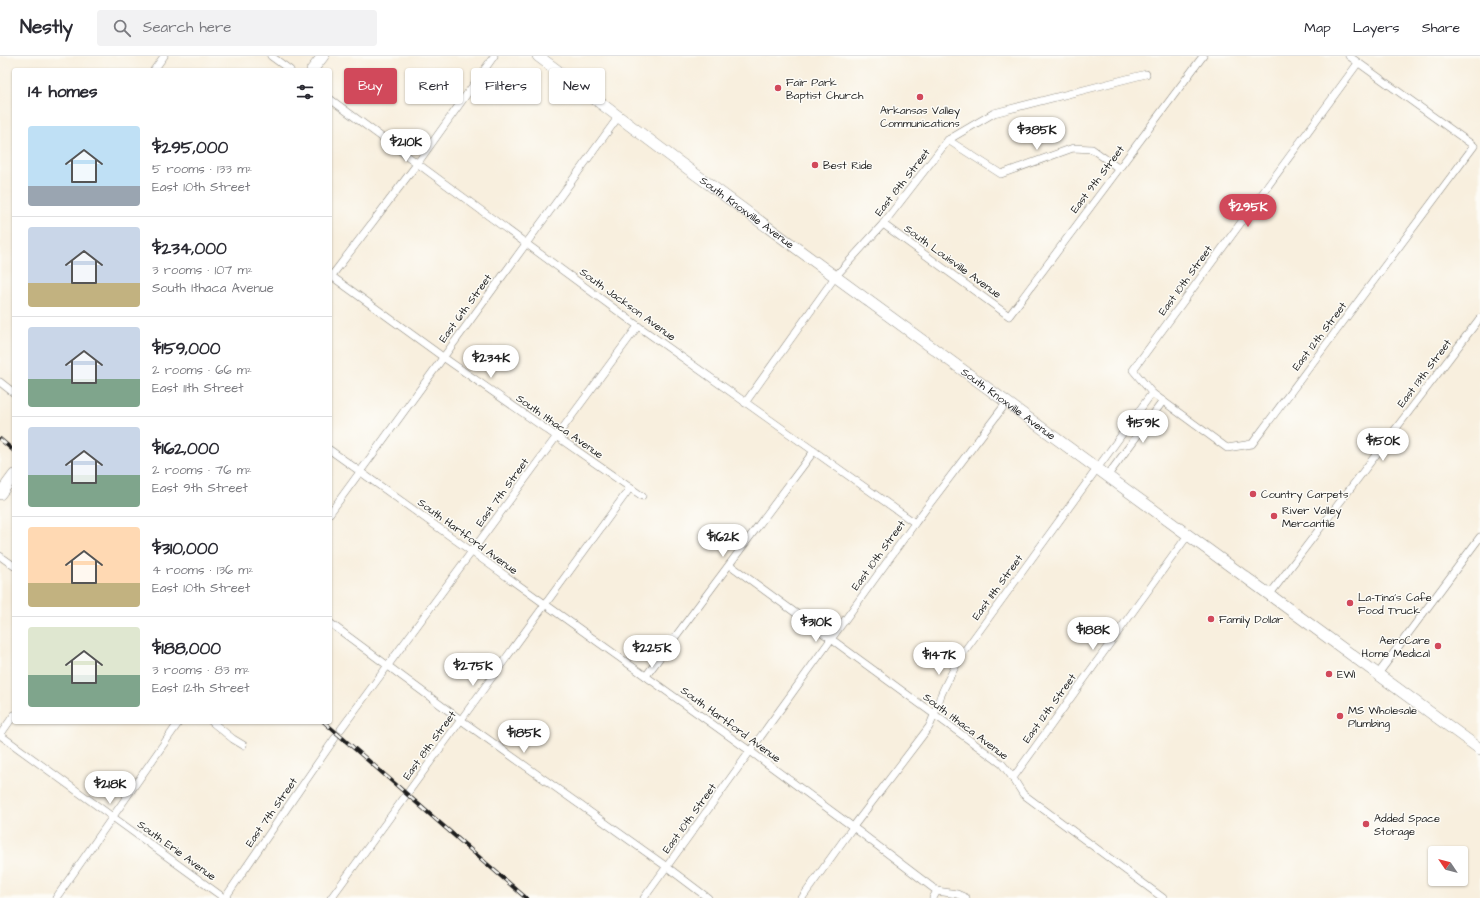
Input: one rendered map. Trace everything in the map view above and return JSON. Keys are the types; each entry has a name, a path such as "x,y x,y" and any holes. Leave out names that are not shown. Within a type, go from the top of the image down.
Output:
{"main road":[{"path":"314,68 323,56"},
{"name":"South Knoxville Avenue","path":"538,56 678,162 1108,475 1480,749"},
{"path":"0,494 12,478"}],"street":[{"path":"155,68 164,56"},
{"path":"271,56 287,68"},
{"path":"332,273 417,164 494,56"},
{"name":"East 9th Street","path":"1009,316 1203,56"},
{"path":"1349,56 1358,63"},
{"name":"East 12th Street","path":"1152,393 1227,448 1252,444 1474,146 1358,63"},
{"name":"East 10th Street","path":"1152,393 1133,370 1358,63"},
{"name":"East 8th Street","path":"745,403 835,277 883,224 948,140 994,113 1146,74"},
{"name":"South Jackson Avenue","path":"332,100 638,326 916,523"},
{"name":"East 6th Street","path":"332,511 619,116"},
{"path":"948,140 1001,174 1073,148 1092,149 1118,168"},
{"name":"South Louisville Avenue","path":"883,224 1009,316"},
{"name":"South Ithaca Avenue","path":"332,277 556,437 642,496"},
{"name":"East 13th Street","path":"1270,594 1480,318"},
{"name":"East 7th Street","path":"341,729 638,326"},
{"path":"0,382 12,391"},
{"name":"East 11th Street","path":"802,898 853,827 929,727 935,716 949,678 963,653 1152,393"},
{"path":"1108,475 1163,401"},
{"name":"East 10th Street","path":"644,898 831,639 1007,402"},
{"name":"South Hartford Avenue","path":"332,451 750,751 937,891 957,894 966,898"},
{"path":"646,676 814,451"},
{"name":"East 8th Street","path":"331,898 630,488"},
{"name":"East 12th Street","path":"1013,778 1188,535"},
{"path":"1378,674 1480,537"},
{"path":"0,556 12,565"},
{"name":"South Ithaca Avenue","path":"730,565 1002,764 1023,794 1163,898"},
{"path":"332,624 461,720 708,898"},
{"path":"0,735 12,718"},
{"path":"56,898 178,724"},
{"path":"214,724 243,745"},
{"name":"South Erie Avenue","path":"0,735 224,898"},
{"name":"East 7th Street","path":"224,898 335,738"},
{"path":"933,898 937,891"}],"railway":[{"path":"0,439 12,449"},
{"path":"326,724 526,898"}],"place":[{"name":"Fair Park Baptist Church","path":"778,88"},
{"name":"Arkansas Valley Communications","path":"920,97"},
{"name":"Best Ride","path":"815,165"},
{"name":"Country Carpets","path":"1253,494"},
{"name":"River Valley Mercantile","path":"1274,516"},
{"name":"La-Tina's Cafe Food Truck","path":"1350,603"},
{"name":"Family Dollar","path":"1211,619"},
{"name":"AeroCare Home Medical","path":"1438,646"},
{"name":"EWI","path":"1329,674"},
{"name":"MS Wholesale Plumbing","path":"1340,716"},
{"name":"Added Space Storage","path":"1366,824"}]}
